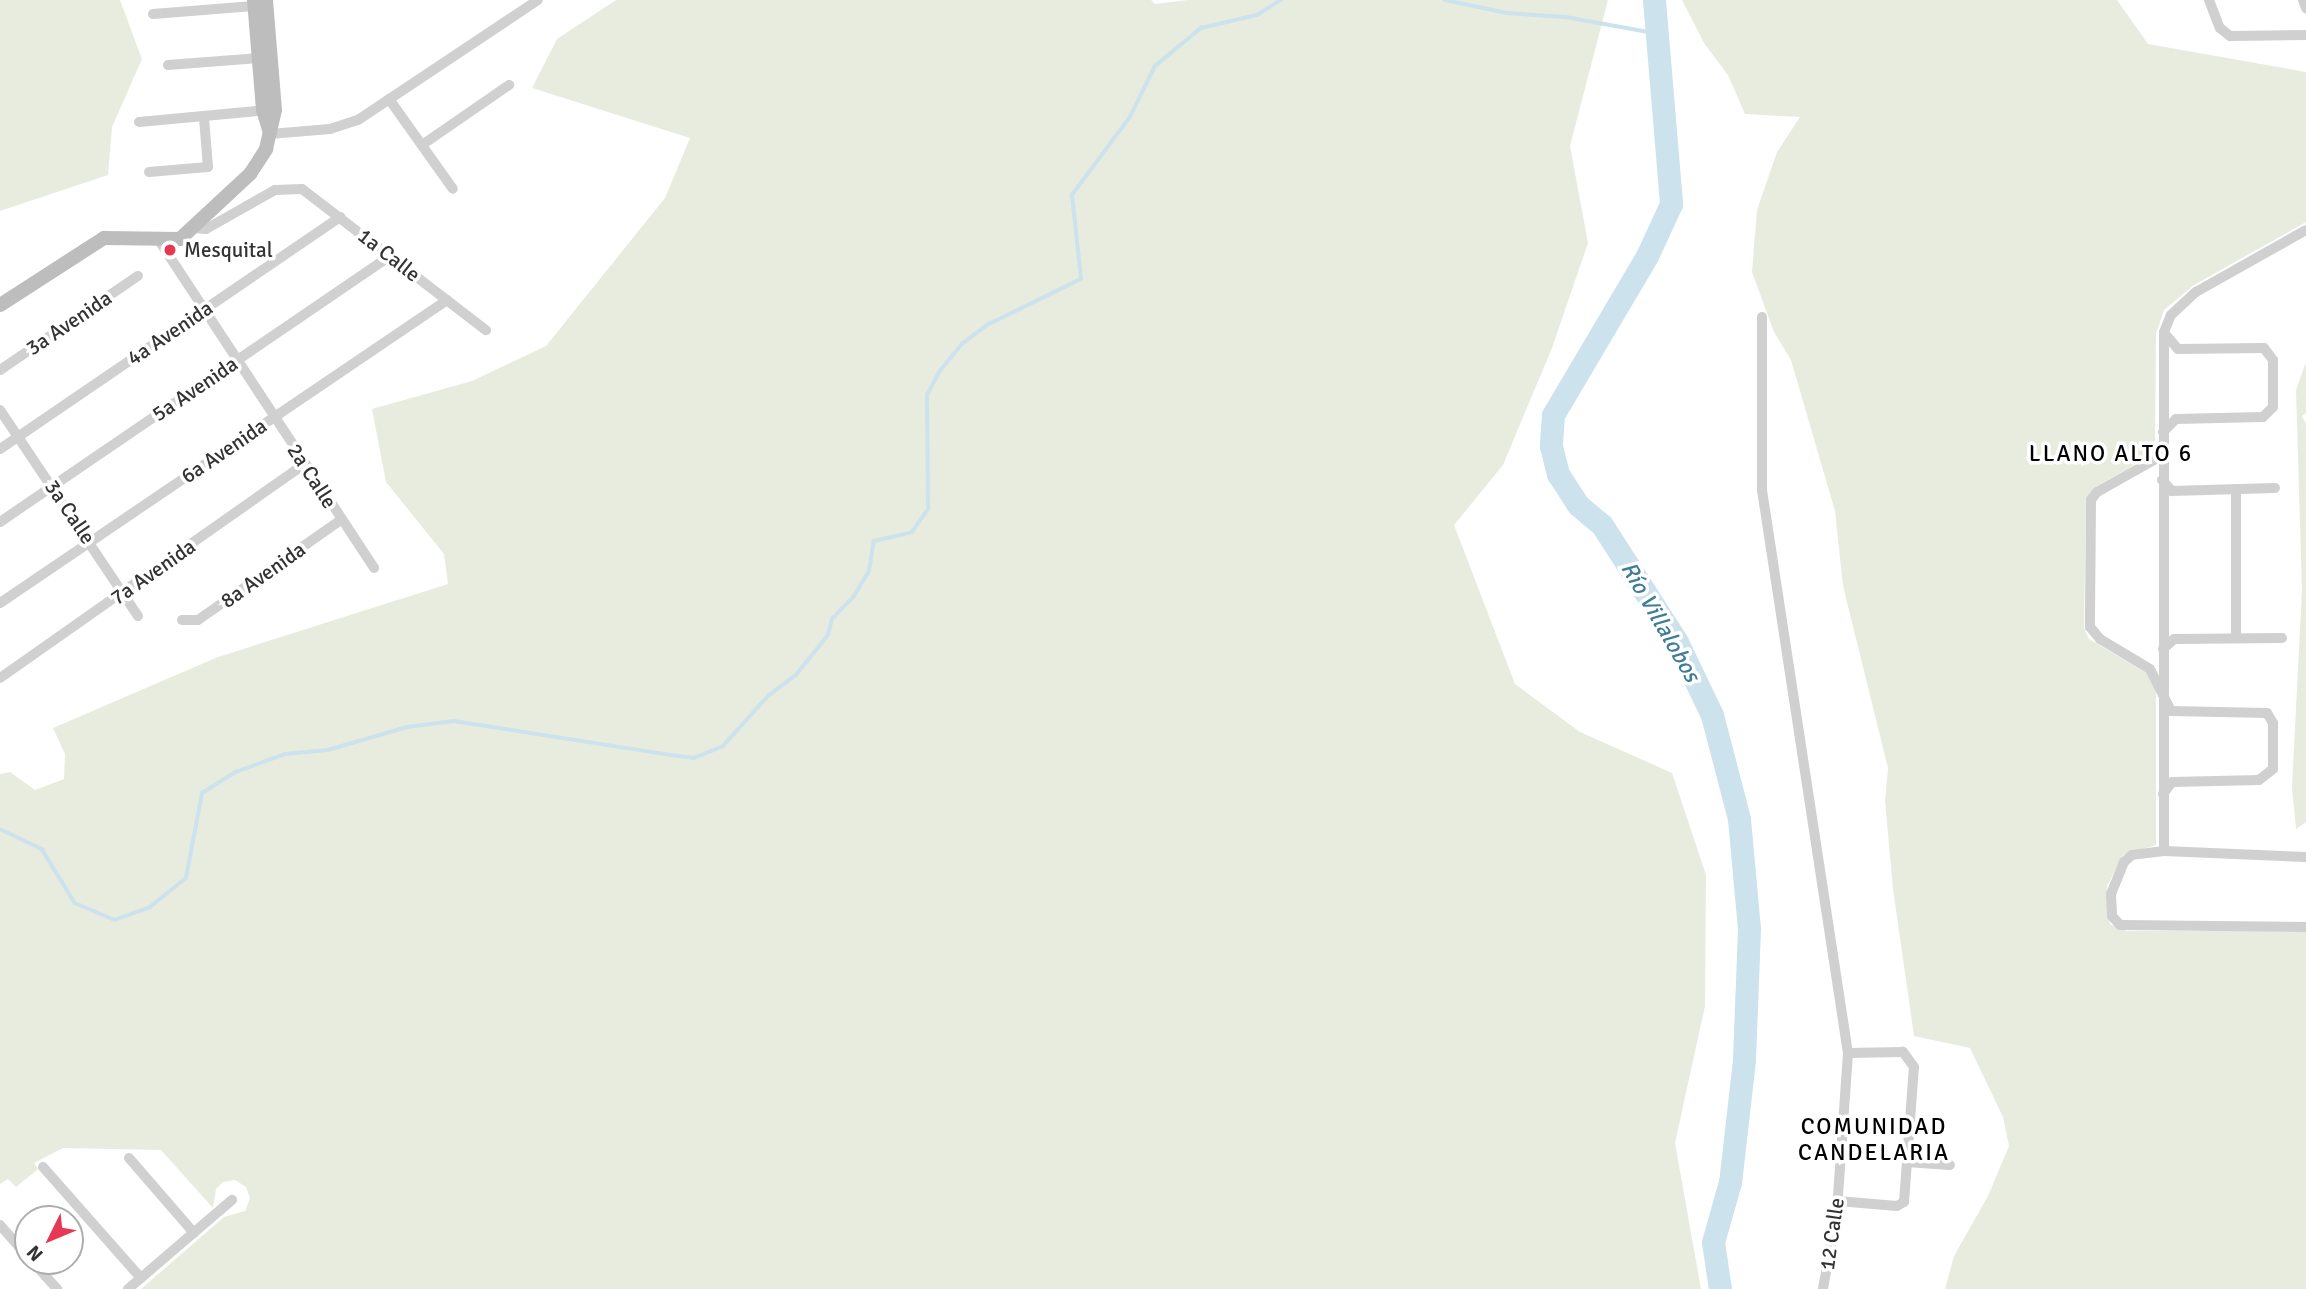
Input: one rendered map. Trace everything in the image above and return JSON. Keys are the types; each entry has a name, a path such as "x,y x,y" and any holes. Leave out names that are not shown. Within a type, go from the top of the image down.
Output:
{"main road":[{"path":"258,2 258,58 269,110"},
{"path":"0,305 104,238 176,241 194,228 255,168 270,134 258,2"}],"street":[{"path":"270,134 346,125 538,0"},
{"path":"2209,0 2224,33 2306,35"},
{"path":"2303,0 2306,8"},
{"path":"153,15 258,2"},
{"path":"168,65 258,58"},
{"path":"422,145 509,85"},
{"path":"389,99 453,190"},
{"path":"139,122 269,110"},
{"path":"149,172 208,167 204,118"},
{"name":"1a Calle","path":"194,228 206,229 269,193 289,187 308,192 486,330"},
{"name":"4a Avenida","path":"0,449 340,217"},
{"path":"2164,851 2164,332 2187,299 2306,230"},
{"name":"2a Calle","path":"160,242 202,311 374,568"},
{"name":"5a Avenida","path":"0,522 390,256"},
{"name":"3a Avenida","path":"0,370 138,276"},
{"name":"6a Avenida","path":"0,603 447,300"},
{"name":"12 Calle","path":"1762,317 1762,490 1848,1053 1838,1201 1823,1289"},
{"path":"2162,796 2172,782 2259,780 2273,769 2273,723 2267,713 2174,712 2165,705 2163,693 2150,669 2099,639 2090,623 2093,497 2154,460 2162,440 2176,419 2263,417 2273,407 2273,360 2267,350 2178,349 2164,332"},
{"name":"3a Calle","path":"0,410 138,616"},
{"name":"7a Avenida","path":"0,678 125,593 304,464"},
{"path":"2162,480 2172,491 2275,488"},
{"path":"2236,489 2236,638"},
{"name":"8a Avenida","path":"182,620 198,620 341,520"},
{"path":"2163,649 2174,639 2282,638"},
{"path":"2306,858 2164,851 2132,855 2124,862 2111,890 2116,923 2306,927"},
{"path":"1838,1201 1900,1206 1904,1202 1907,1162 1912,1060 1903,1052 1848,1053"},
{"path":"129,1158 194,1233"},
{"path":"1907,1162 1950,1165"},
{"path":"43,1167 141,1278"},
{"path":"128,1289 232,1199"},
{"path":"0,1225 14,1241"},
{"path":"44,1275 57,1289"}],"shaded area":[{"path":"0,0 120,0 142,59 112,127 108,175 0,211"},
{"path":"616,0 1151,0 1155,4 1188,0 1608,0 1570,146 1588,243 1552,348 1503,465 1454,525 1515,684 1580,732 1672,773 1706,875 1705,1006 1675,1143 1701,1289 141,1289 224,1217 245,1211 250,1198 246,1187 235,1180 223,1182 216,1189 213,1208 161,1150 63,1148 34,1163 38,1169 16,1187 8,1179 0,1184 0,774 10,772 35,790 64,779 65,754 53,728 218,657 448,584 444,554 386,482 372,409 472,381 546,346 665,198 690,138 532,88 557,39"},
{"path":"1682,0 2117,0 2148,44 2306,72 2306,222 2194,285 2164,310 2156,334 2155,444 2145,459 2095,487 2086,499 2084,628 2089,639 2148,674 2156,691 2156,845 2123,855 2107,886 2110,924 2127,931 2306,931 2306,1289 1945,1289 1954,1256 1988,1196 2009,1146 2003,1117 1970,1048 1914,1036 1893,889 1885,801 1888,768 1843,586 1835,511 1791,360 1774,332 1752,272 1757,210 1777,152 1800,117 1745,114 1728,75 1704,43"},
{"path":"2306,362 2306,413 2302,416 2306,424 2306,822 2296,829 2292,787 2302,590 2296,390"}],"waterway":[{"path":"0,829 42,849 75,903 115,920 150,907 186,878 202,793 236,772 285,754 328,750 407,727 454,721 694,758 723,746 768,696 796,675 828,635 832,619 854,596 869,571 874,541 912,532 928,509 927,395 940,371 962,344 989,324 1081,279 1072,195 1130,117 1155,66 1201,28 1257,15 1281,0"},
{"path":"1445,0 1507,13 1566,17 1654,33"},
{"name":"Río Villalobos","path":"1654,0 1671,204 1647,256 1553,415 1551,446 1558,474 1578,505 1602,525 1677,642 1712,715 1739,819 1749,929 1744,1060 1730,1182 1713,1242 1720,1289"}],"place":[{"name":"Mesquital","path":"170,250"}],"district":[{"name":"LLANO ALTO 6","path":"2111,454"},
{"name":"COMUNIDAD CANDELARIA","path":"1874,1140"}]}
